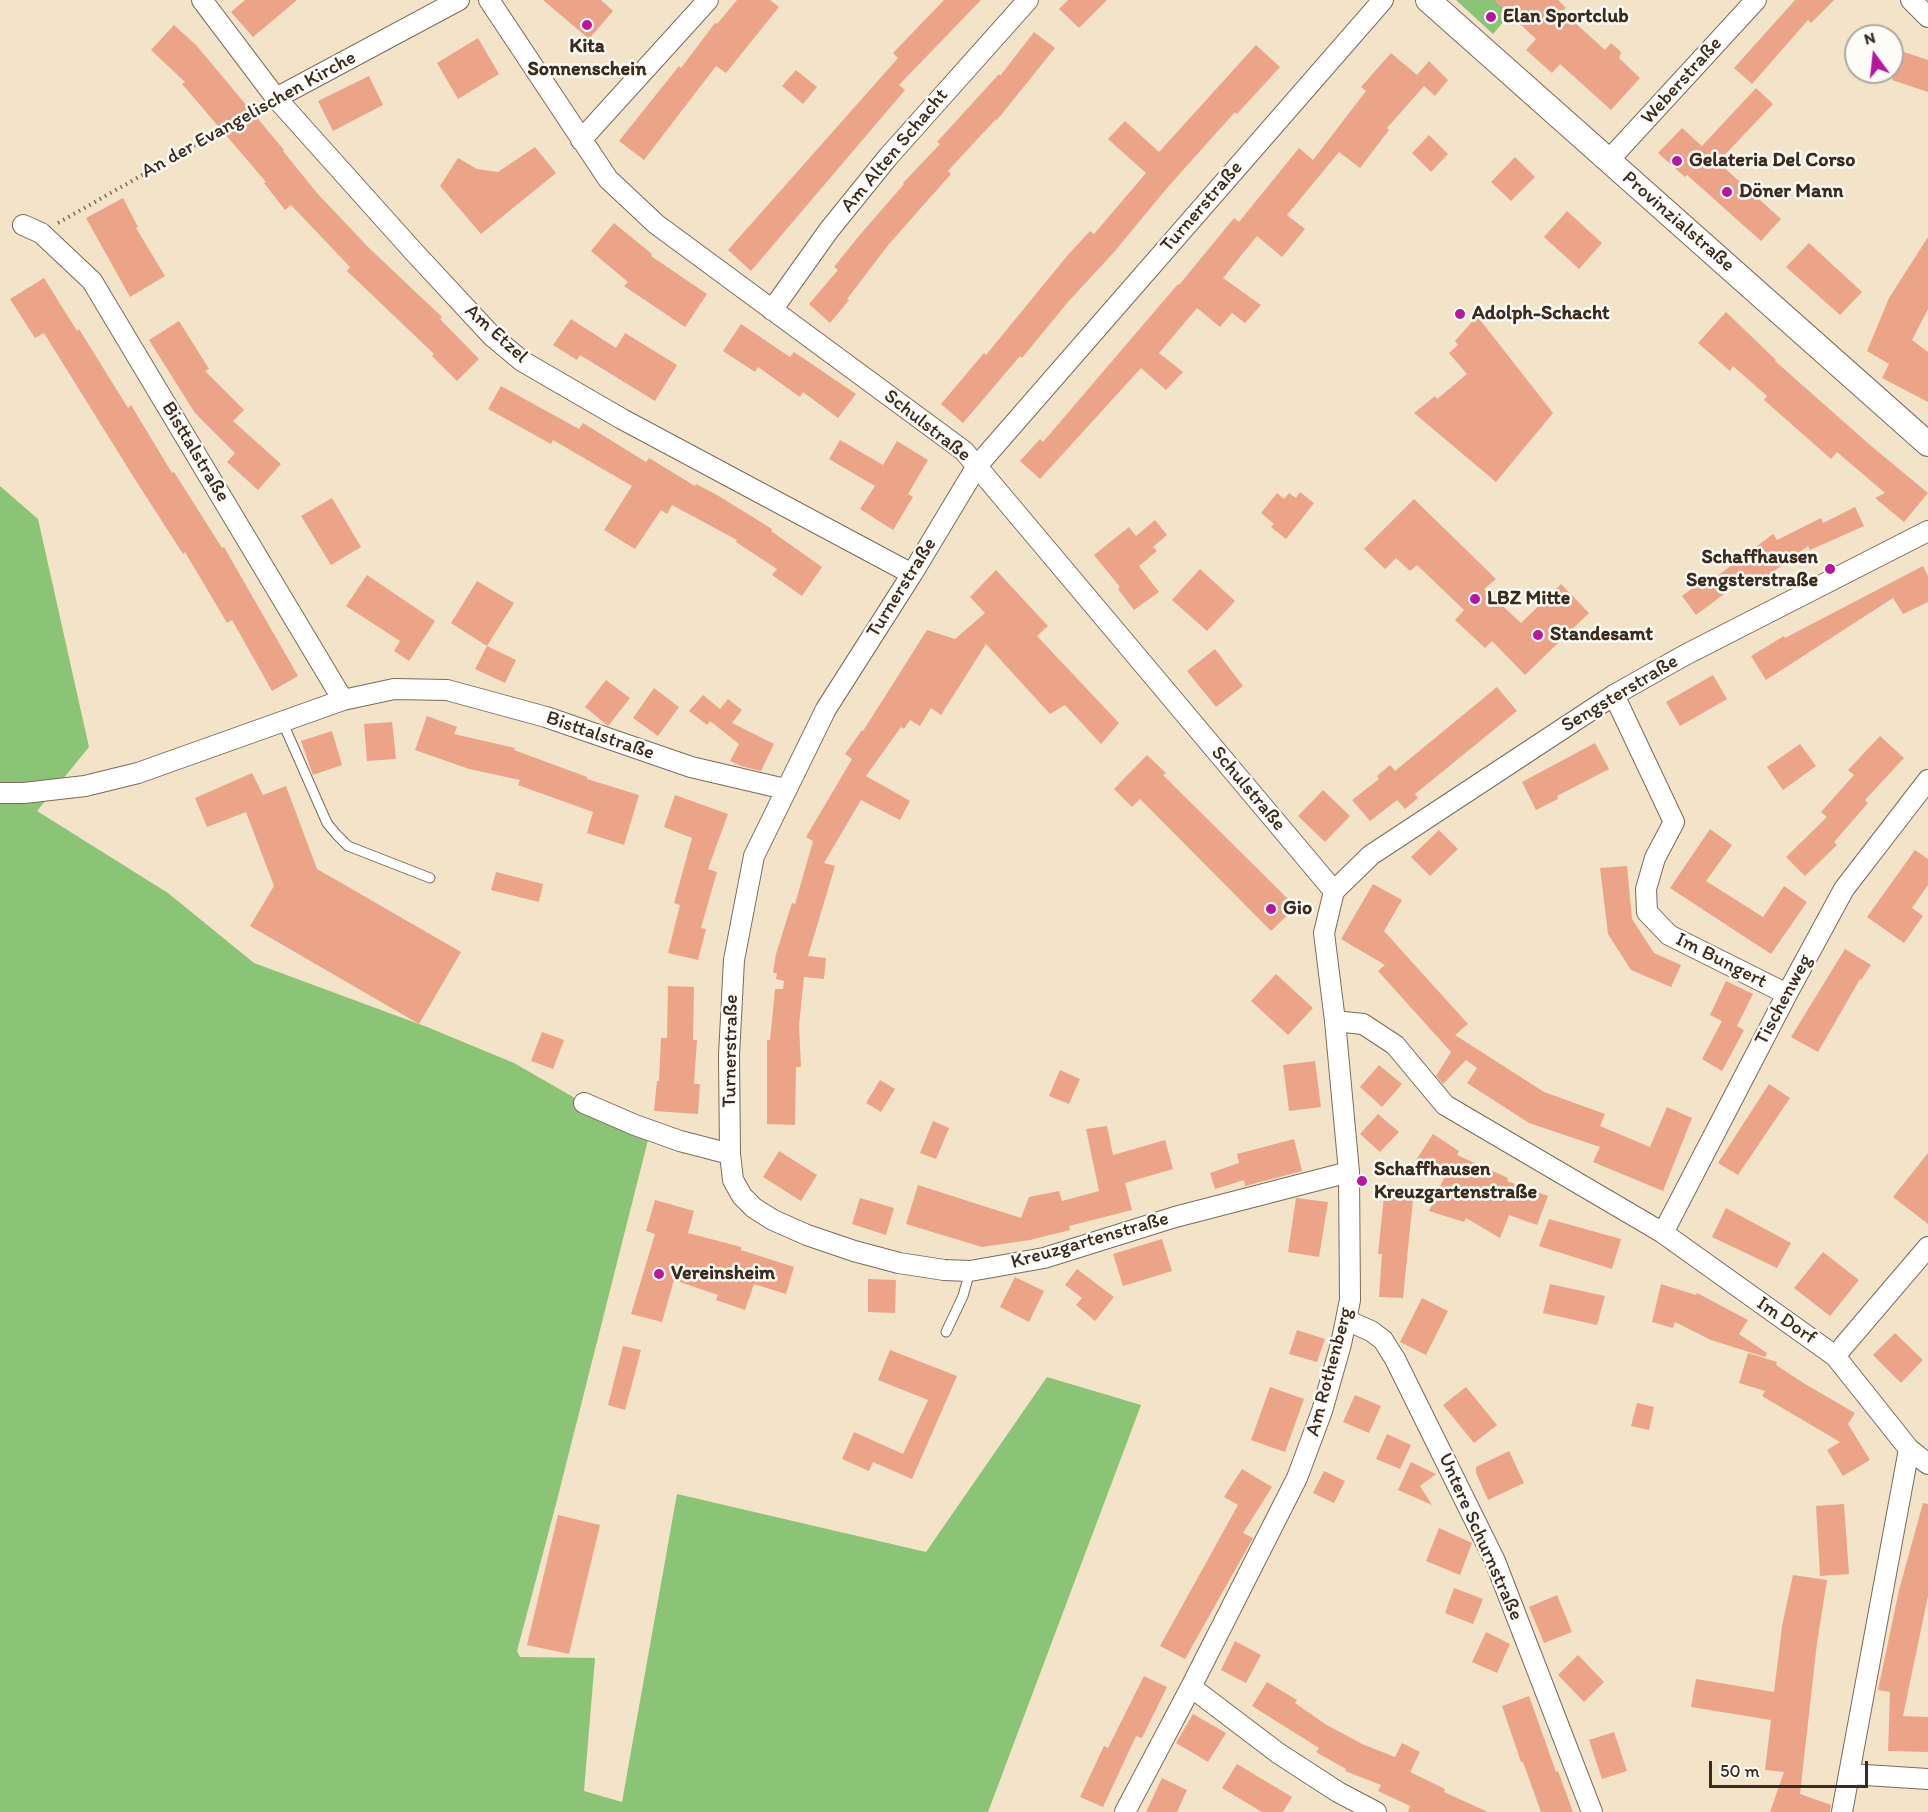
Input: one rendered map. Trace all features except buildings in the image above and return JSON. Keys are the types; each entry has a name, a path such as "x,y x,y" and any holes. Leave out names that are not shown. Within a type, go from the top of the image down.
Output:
{"street":[{"name":"Am Etzel","path":"202,0 276,98 492,336 522,361 622,419 912,574"},
{"name":"An der Evangelischen Kirche","path":"276,98 459,0"},
{"name":"Schulstraße","path":"489,0 608,179 656,224 964,451 1334,891"},
{"path":"581,140 708,0"},
{"name":"Am Alten Schacht","path":"772,310 829,230 880,166 1028,0"},
{"name":"Turnerstraße","path":"730,1154 729,1055 734,960 754,856 826,709 977,466 1383,0"},
{"name":"Provinzialstraße","path":"1428,0 1928,444"},
{"name":"Weberstraße","path":"1608,161 1756,0"},
{"path":"1911,0 1928,17"},
{"name":"Bisttalstraße","path":"32,229 92,281 344,700"},
{"name":"Sengsterstraße","path":"1334,891 1371,855 1614,695 1685,655 1928,531"},
{"name":"Bisttalstraße","path":"0,793 24,793 85,786 138,773 344,700 394,688 447,690 546,717 691,767 785,789"},
{"name":"Im Bungert","path":"1614,695 1674,822 1655,858 1646,889 1647,912 1669,935 1787,994"},
{"name":"Tischenweg","path":"1662,1233 1844,889 1928,780"},
{"name":"Am Rothenberg","path":"1125,1812 1297,1478 1332,1382 1350,1300 1349,1172 1324,933 1334,891"},
{"name":"Im Dorf","path":"1335,1021 1363,1024 1395,1045 1445,1105 1662,1233 1835,1356 1909,1449 1928,1464"},
{"path":"584,1103 658,1133 730,1154"},
{"name":"Kreuzgartenstraße","path":"730,1154 733,1180 741,1196 773,1220 816,1238 899,1263 944,1270 970,1271 1044,1258 1175,1217 1349,1172"},
{"path":"1835,1356 1928,1247"},
{"name":"Untere Schurnstraße","path":"1346,1320 1371,1331 1383,1340 1395,1359 1495,1562 1592,1812"},
{"path":"1842,1812 1909,1449"},
{"path":"1191,1687 1278,1753 1338,1792 1376,1812"},
{"path":"1850,1774 1928,1779"}],"lane":[{"path":"282,721 327,823 336,834 348,846 430,878"},
{"path":"946,1332 963,1296 970,1271"}],"path":[{"name":"An der Evangelischen Kirche","path":"32,229 276,98"}],"green space":[{"name":"Elan Sportclub","path":"1456,0 1522,0 1493,34"},
{"path":"0,486 38,519 89,747 37,811 168,893 254,963 427,1027 514,1063 648,1140 517,1651 520,1657 595,1658 584,1791 622,1802 677,1494 926,1552 1047,1377 1141,1405 988,1812 0,1812"}],"place":[{"name":"Elan Sportclub","path":"1491,17"},
{"name":"Kita Sonnenschein","path":"587,25"},
{"name":"Gelateria Del Corso","path":"1677,161"},
{"name":"Döner Mann","path":"1727,192"},
{"name":"Adolph-Schacht","path":"1460,314"},
{"name":"Schaffhausen Sengsterstraße","path":"1830,569"},
{"name":"LBZ Mitte","path":"1475,599"},
{"name":"Standesamt","path":"1538,635"},
{"name":"Gio","path":"1271,909"},
{"name":"Schaffhausen Kreuzgartenstraße","path":"1362,1181"},
{"name":"Vereinsheim","path":"659,1274"}]}
